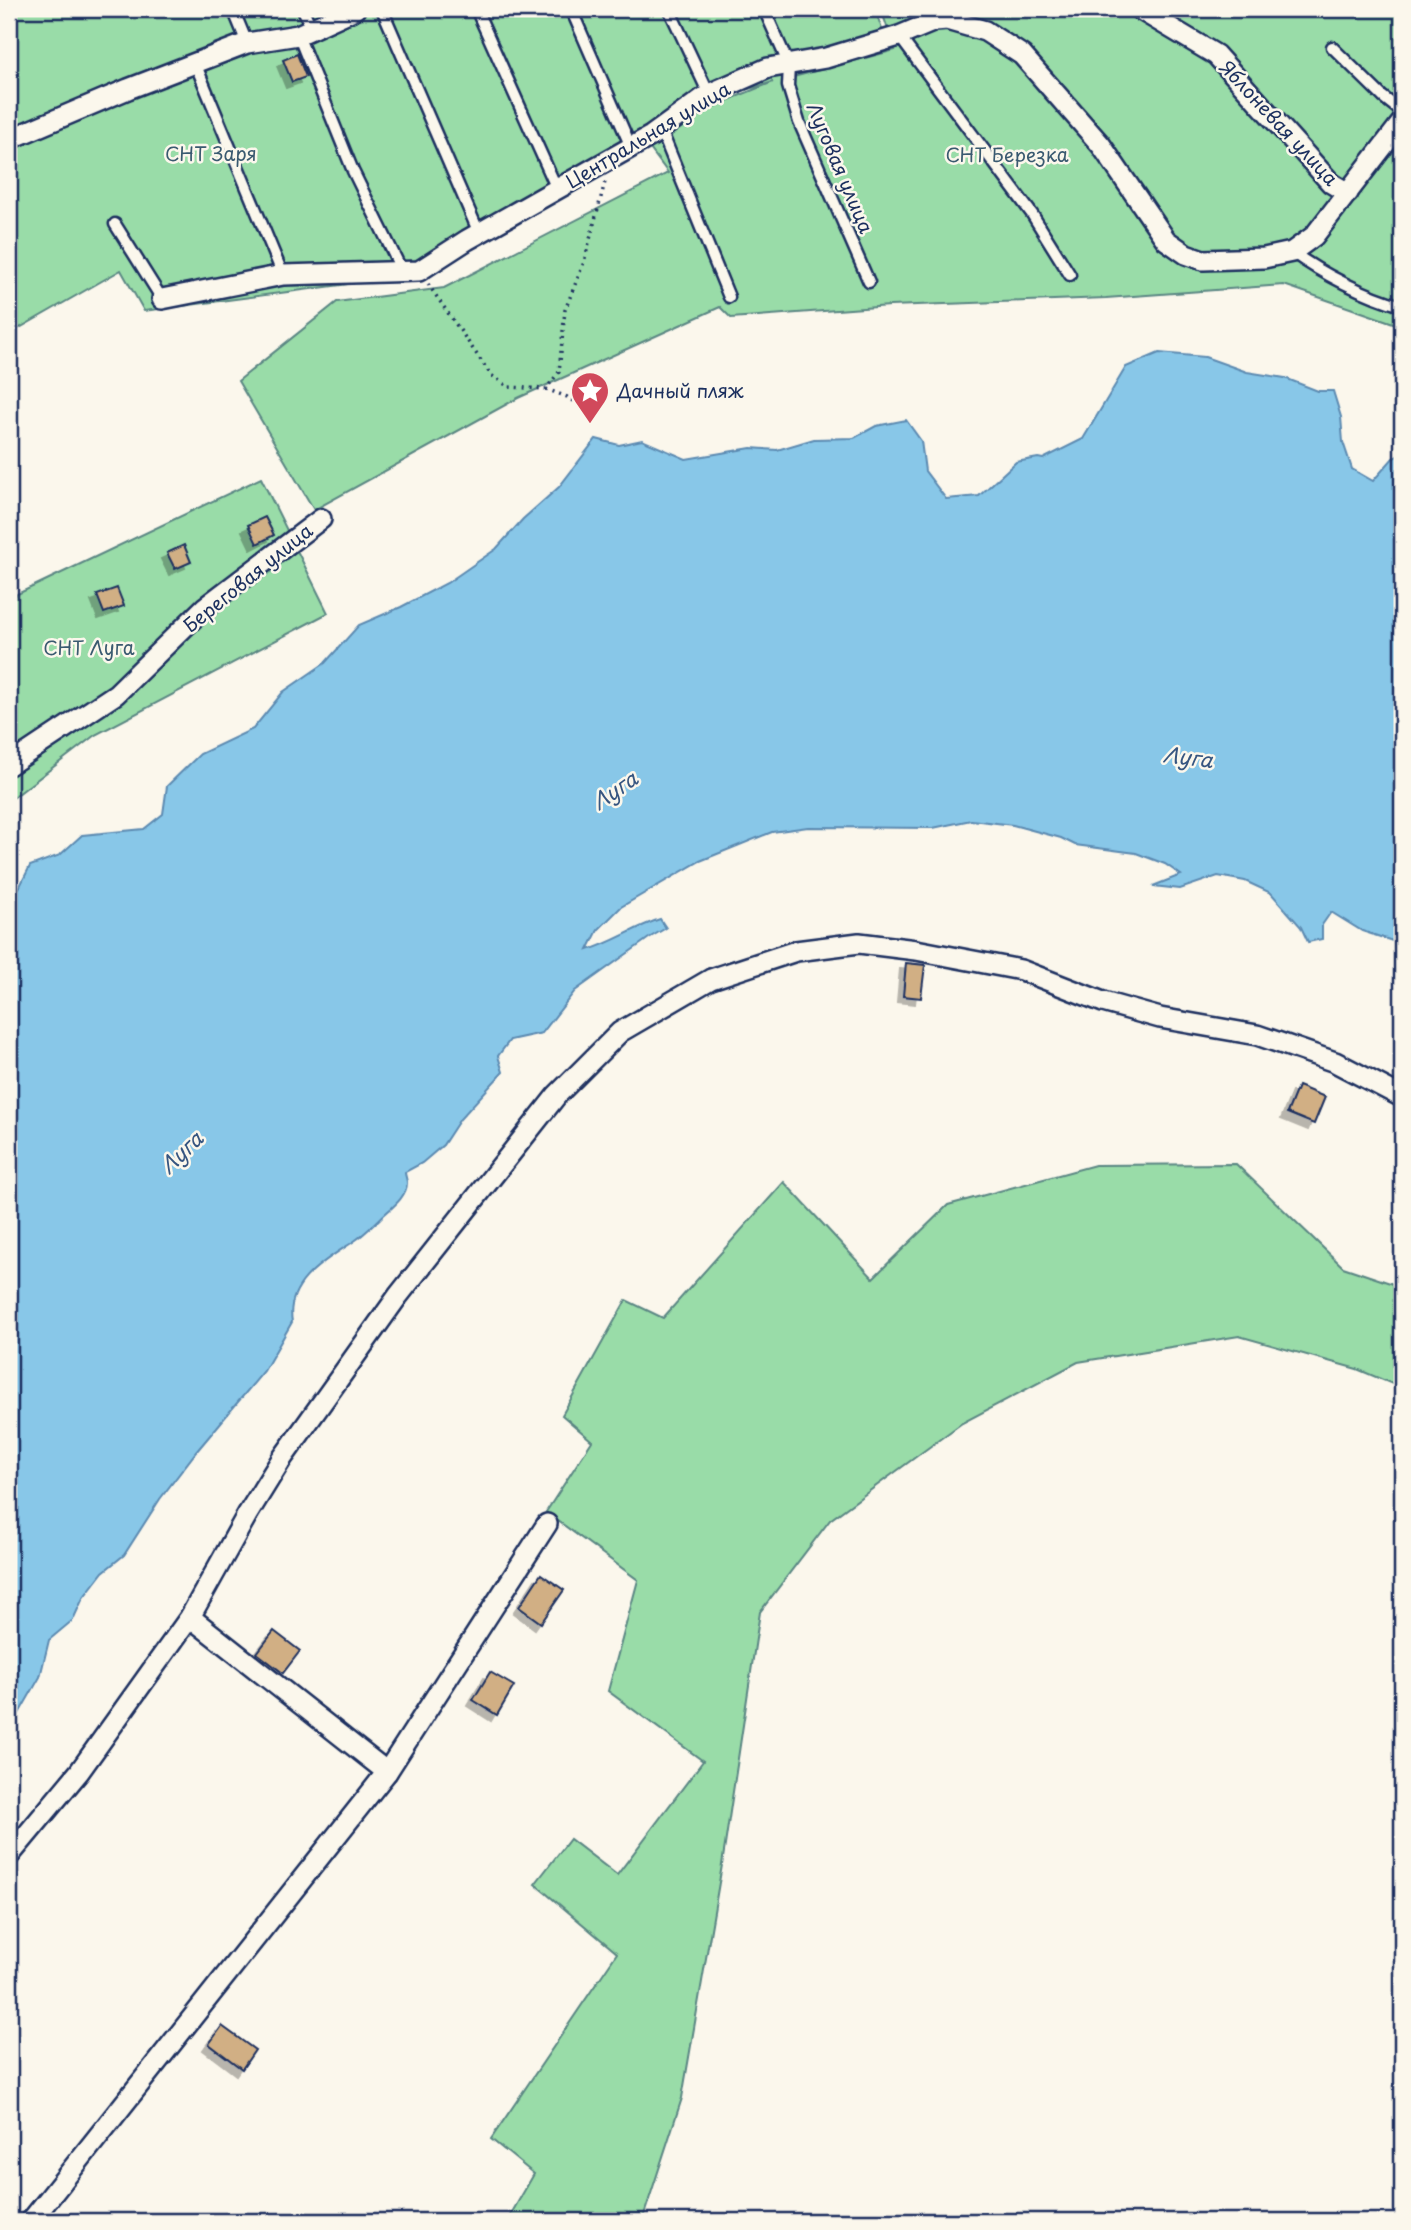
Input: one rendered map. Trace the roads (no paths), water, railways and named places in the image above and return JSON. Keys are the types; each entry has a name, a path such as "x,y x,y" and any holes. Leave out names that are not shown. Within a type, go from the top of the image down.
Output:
{"street":[{"path":"9,138 247,43 305,32 355,9"},
{"name":"Яблоневая улица","path":"1139,9 1216,55 1331,183 1348,193"},
{"name":"Центральная улица","path":"410,271 661,130 709,94 768,68 825,58 899,36 935,21 947,20 985,32 1022,55 1101,145 1166,240 1186,254 1203,260 1264,258 1292,252 1314,236 1402,122"},
{"path":"162,299 282,275 410,271"},
{"name":"Береговая улица","path":"9,765 116,694 205,607 321,519"},
{"path":"9,1857 79,1772 190,1617 281,1460 398,1296 557,1095 620,1031 711,979 796,951 859,943 916,950 1021,970 1103,1002 1160,1018 1257,1035 1335,1062 1402,1097"},
{"path":"31,2221 387,1772 547,1524"},
{"path":"190,1617 387,1772"}],"lane":[{"path":"233,9 247,43"},
{"path":"303,9 305,32 353,172 410,271"},
{"path":"382,9 479,233"},
{"path":"476,9 558,189"},
{"path":"571,9 631,147"},
{"path":"669,9 709,94"},
{"name":"Луговая улица","path":"764,9 789,65 788,86 799,122 869,282"},
{"path":"899,36 1032,214 1070,275"},
{"path":"1332,47 1402,112"},
{"path":"195,63 282,275"},
{"path":"661,130 729,297"},
{"path":"116,224 162,299"},
{"path":"1292,252 1338,279 1385,302 1402,306"}],"water":[{"name":"Луга","path":"1159,353 1205,357 1247,372 1285,378 1318,391 1333,391 1341,417 1343,442 1352,469 1373,481 1393,458 1402,454 1402,944 1362,931 1331,912 1322,925 1322,939 1308,942 1301,927 1271,893 1245,881 1218,876 1180,889 1153,886 1181,875 1165,864 1136,853 1075,845 1061,838 1013,825 971,820 933,828 808,827 772,832 700,861 621,907 598,930 588,950 660,919 666,928 575,991 542,1033 510,1040 498,1056 503,1072 460,1119 443,1145 422,1163 405,1172 407,1182 400,1199 362,1236 320,1265 301,1284 295,1295 292,1322 264,1371 160,1499 124,1555 103,1572 83,1598 73,1620 49,1640 40,1677 9,1731 9,895 19,888 30,866 60,855 82,835 144,829 163,814 167,786 200,754 253,729 283,692 325,663 359,625 447,583 496,549 523,519 559,487 596,439 619,445 642,440 686,459 751,448 777,450 814,439 854,438 876,426 906,420 921,441 925,471 946,499 979,496 1016,462 1043,459 1083,439 1126,367"}],"place":[{"name":"Дачный пляж","path":"590,425"}],"park label":[{"name":"СНТ Заря","path":"211,154"},
{"name":"СНТ Березка","path":"1007,155"},
{"name":"СНТ Луга","path":"89,648"}]}
